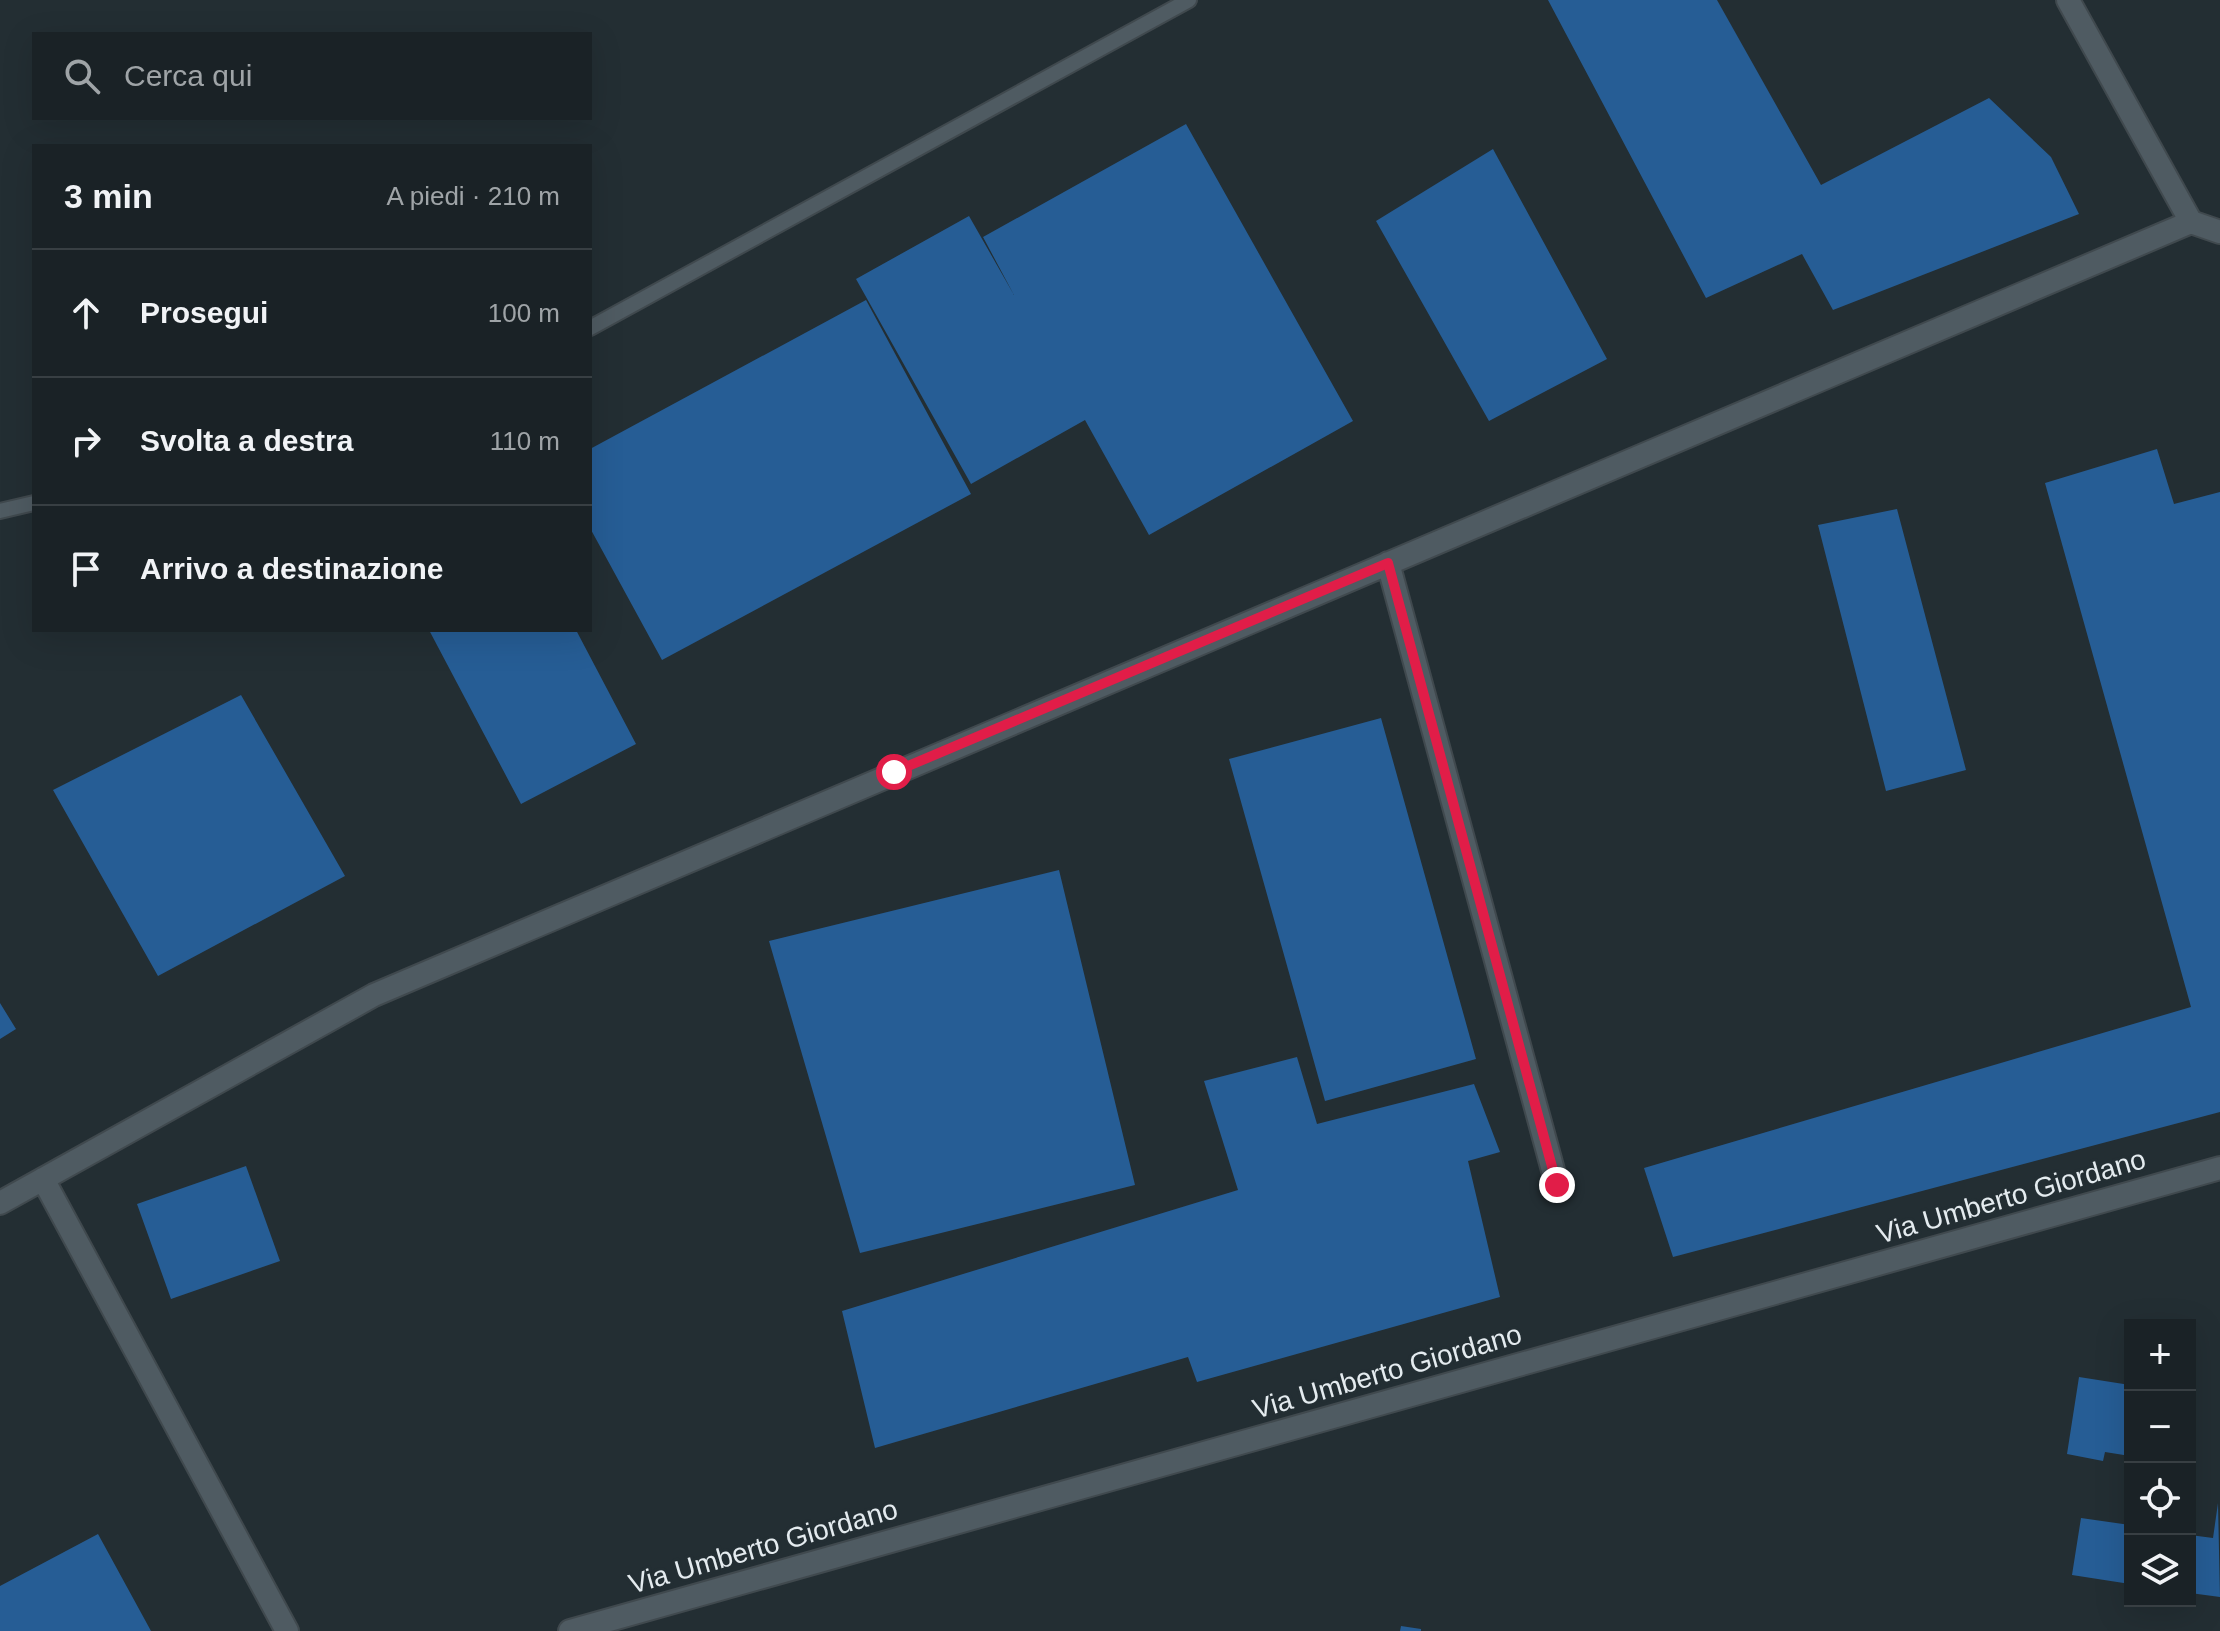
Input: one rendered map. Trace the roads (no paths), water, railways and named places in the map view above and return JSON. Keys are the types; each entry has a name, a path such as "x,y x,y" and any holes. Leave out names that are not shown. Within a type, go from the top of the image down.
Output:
{"street":[{"path":"2068,0 2191,222 2220,232"},
{"path":"0,1203 374,995 2191,222"},
{"path":"1388,563 1557,1185"},
{"name":"Via Umberto Giordano","path":"570,1631 2220,1168"},
{"path":"43,1179 287,1631"}],"lane":[{"path":"592,327 1189,0"},
{"path":"0,511 32,503"}]}
